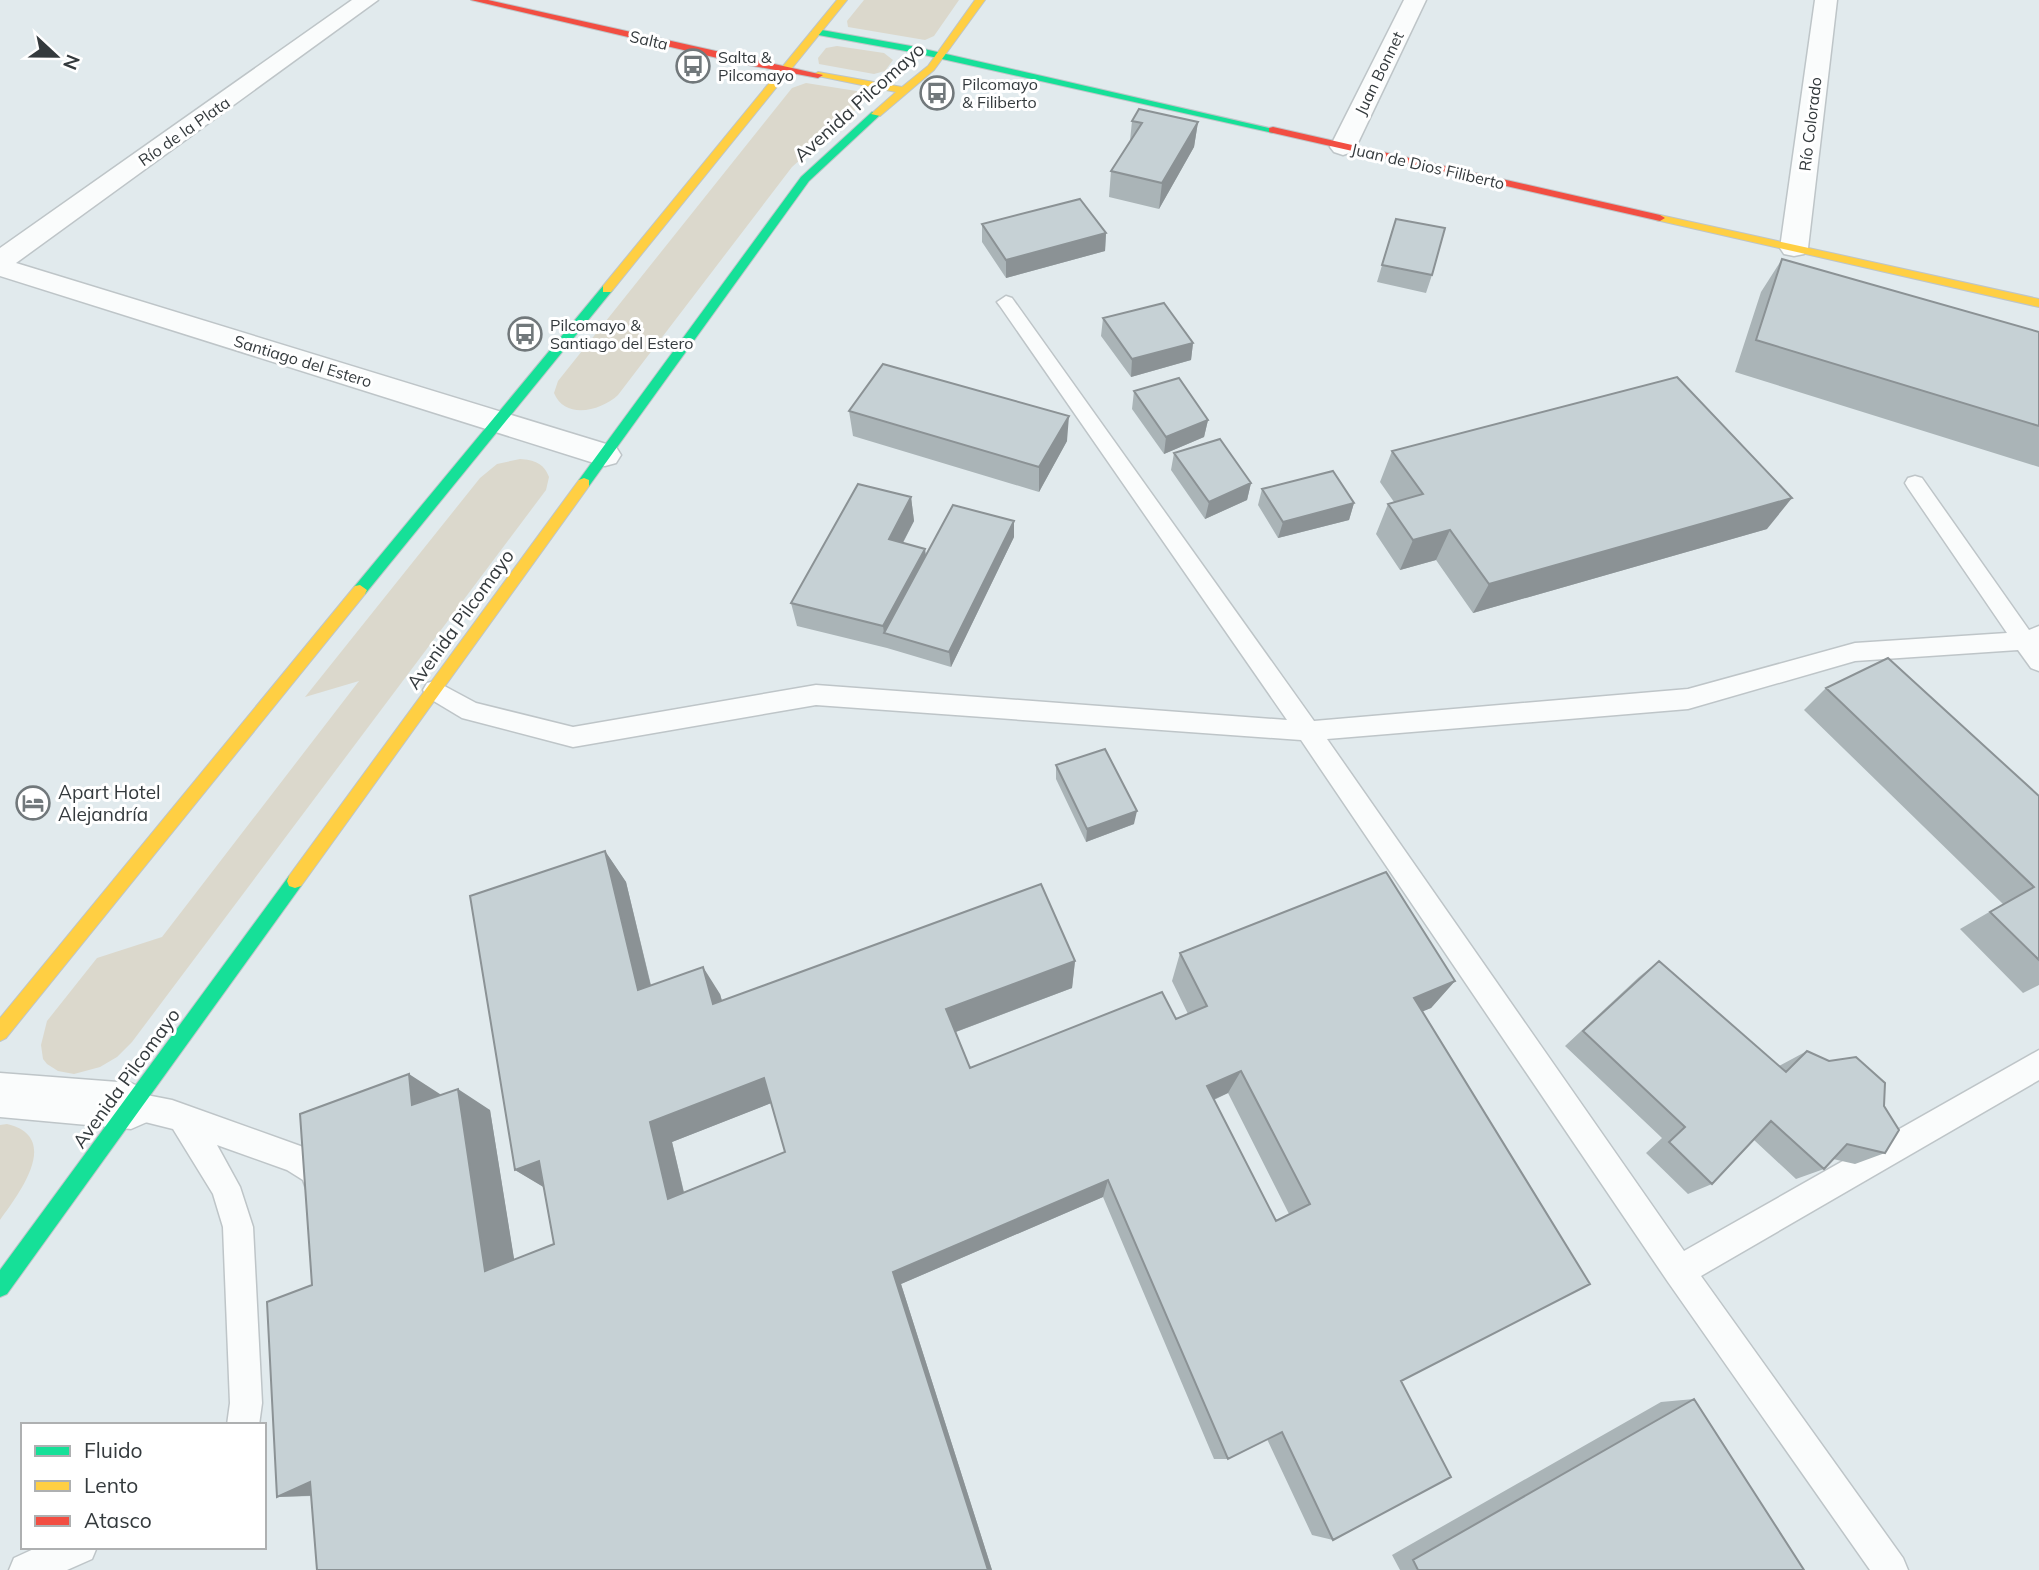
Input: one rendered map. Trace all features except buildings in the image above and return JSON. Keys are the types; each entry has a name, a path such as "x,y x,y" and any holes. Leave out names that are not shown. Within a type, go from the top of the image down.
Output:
{"main road":[{"name":"Salta","path":"477,0 786,69 905,91"},
{"path":"0,1031 842,0"},
{"name":"Avenida Pilcomayo","path":"0,1287 805,180 837,147 905,91 941,57 980,0"},
{"name":"Juan de Dios Filiberto","path":"816,32 941,57 2039,303"}],"street":[{"name":"Río de la Plata","path":"0,264 367,0"},
{"name":"Juan Bonnet","path":"1343,147 1415,0"},
{"name":"Río Colorado","path":"1794,248 1826,0"},
{"name":"Santiago del Estero","path":"0,264 605,455"},
{"path":"0,1095 131,1107"}],"lane":[{"path":"1006,302 1308,731 1679,1271 1891,1570"},
{"path":"1915,484 2031,638 2039,662"},
{"path":"435,690 470,711 573,737 816,695 1308,731 1688,699 1855,652 2031,638"},
{"path":"1679,1271 2039,1064"},
{"path":"131,1107 183,1118 296,1158 308,1165 319,1183 324,1215"},
{"path":"183,1118 226,1185 237,1219 246,1403 243,1423"},
{"path":"26,1570 75,1549"}],"shaded area":[{"path":"864,0 959,0 934,36 925,40 848,27 847,21"},
{"path":"837,46 884,53 893,60 885,71 874,74 819,64 818,58 826,48"},
{"path":"806,83 863,92 869,98 792,167 618,395 593,409 575,410 566,407 554,393 558,381 792,88"},
{"path":"520,459 534,461 544,468 549,477 546,490 132,1042 117,1057 100,1067 74,1074 58,1071 47,1064 43,1059 41,1045 47,1021 97,958 162,937 359,681 305,697 480,478 497,464"},
{"path":"7,1124 24,1131 32,1141 34,1153 25,1182 0,1220 0,1125"}],"traffic: fast":[{"path":"816,32 911,49 1273,130"},
{"path":"584,483 805,179 876,114"},
{"path":"360,590 607,289"},
{"path":"0,1287 295,881"}],"traffic: slow":[{"path":"607,289 842,0"},
{"path":"876,114 931,68 980,0"},
{"path":"818,75 906,91"},
{"path":"1660,218 2039,303"},
{"path":"295,881 584,483"},
{"path":"0,1032 360,590"}],"traffic: jam":[{"path":"476,0 743,61 818,75"},
{"path":"1273,130 1660,218"}],"place":[{"name":"Salta & Pilcomayo","path":"693,66"},
{"name":"Pilcomayo & Filiberto","path":"937,93"},
{"name":"Pilcomayo & Santiago del Estero","path":"525,334"},
{"name":"Apart Hotel Alejandría","path":"33,803"}]}
